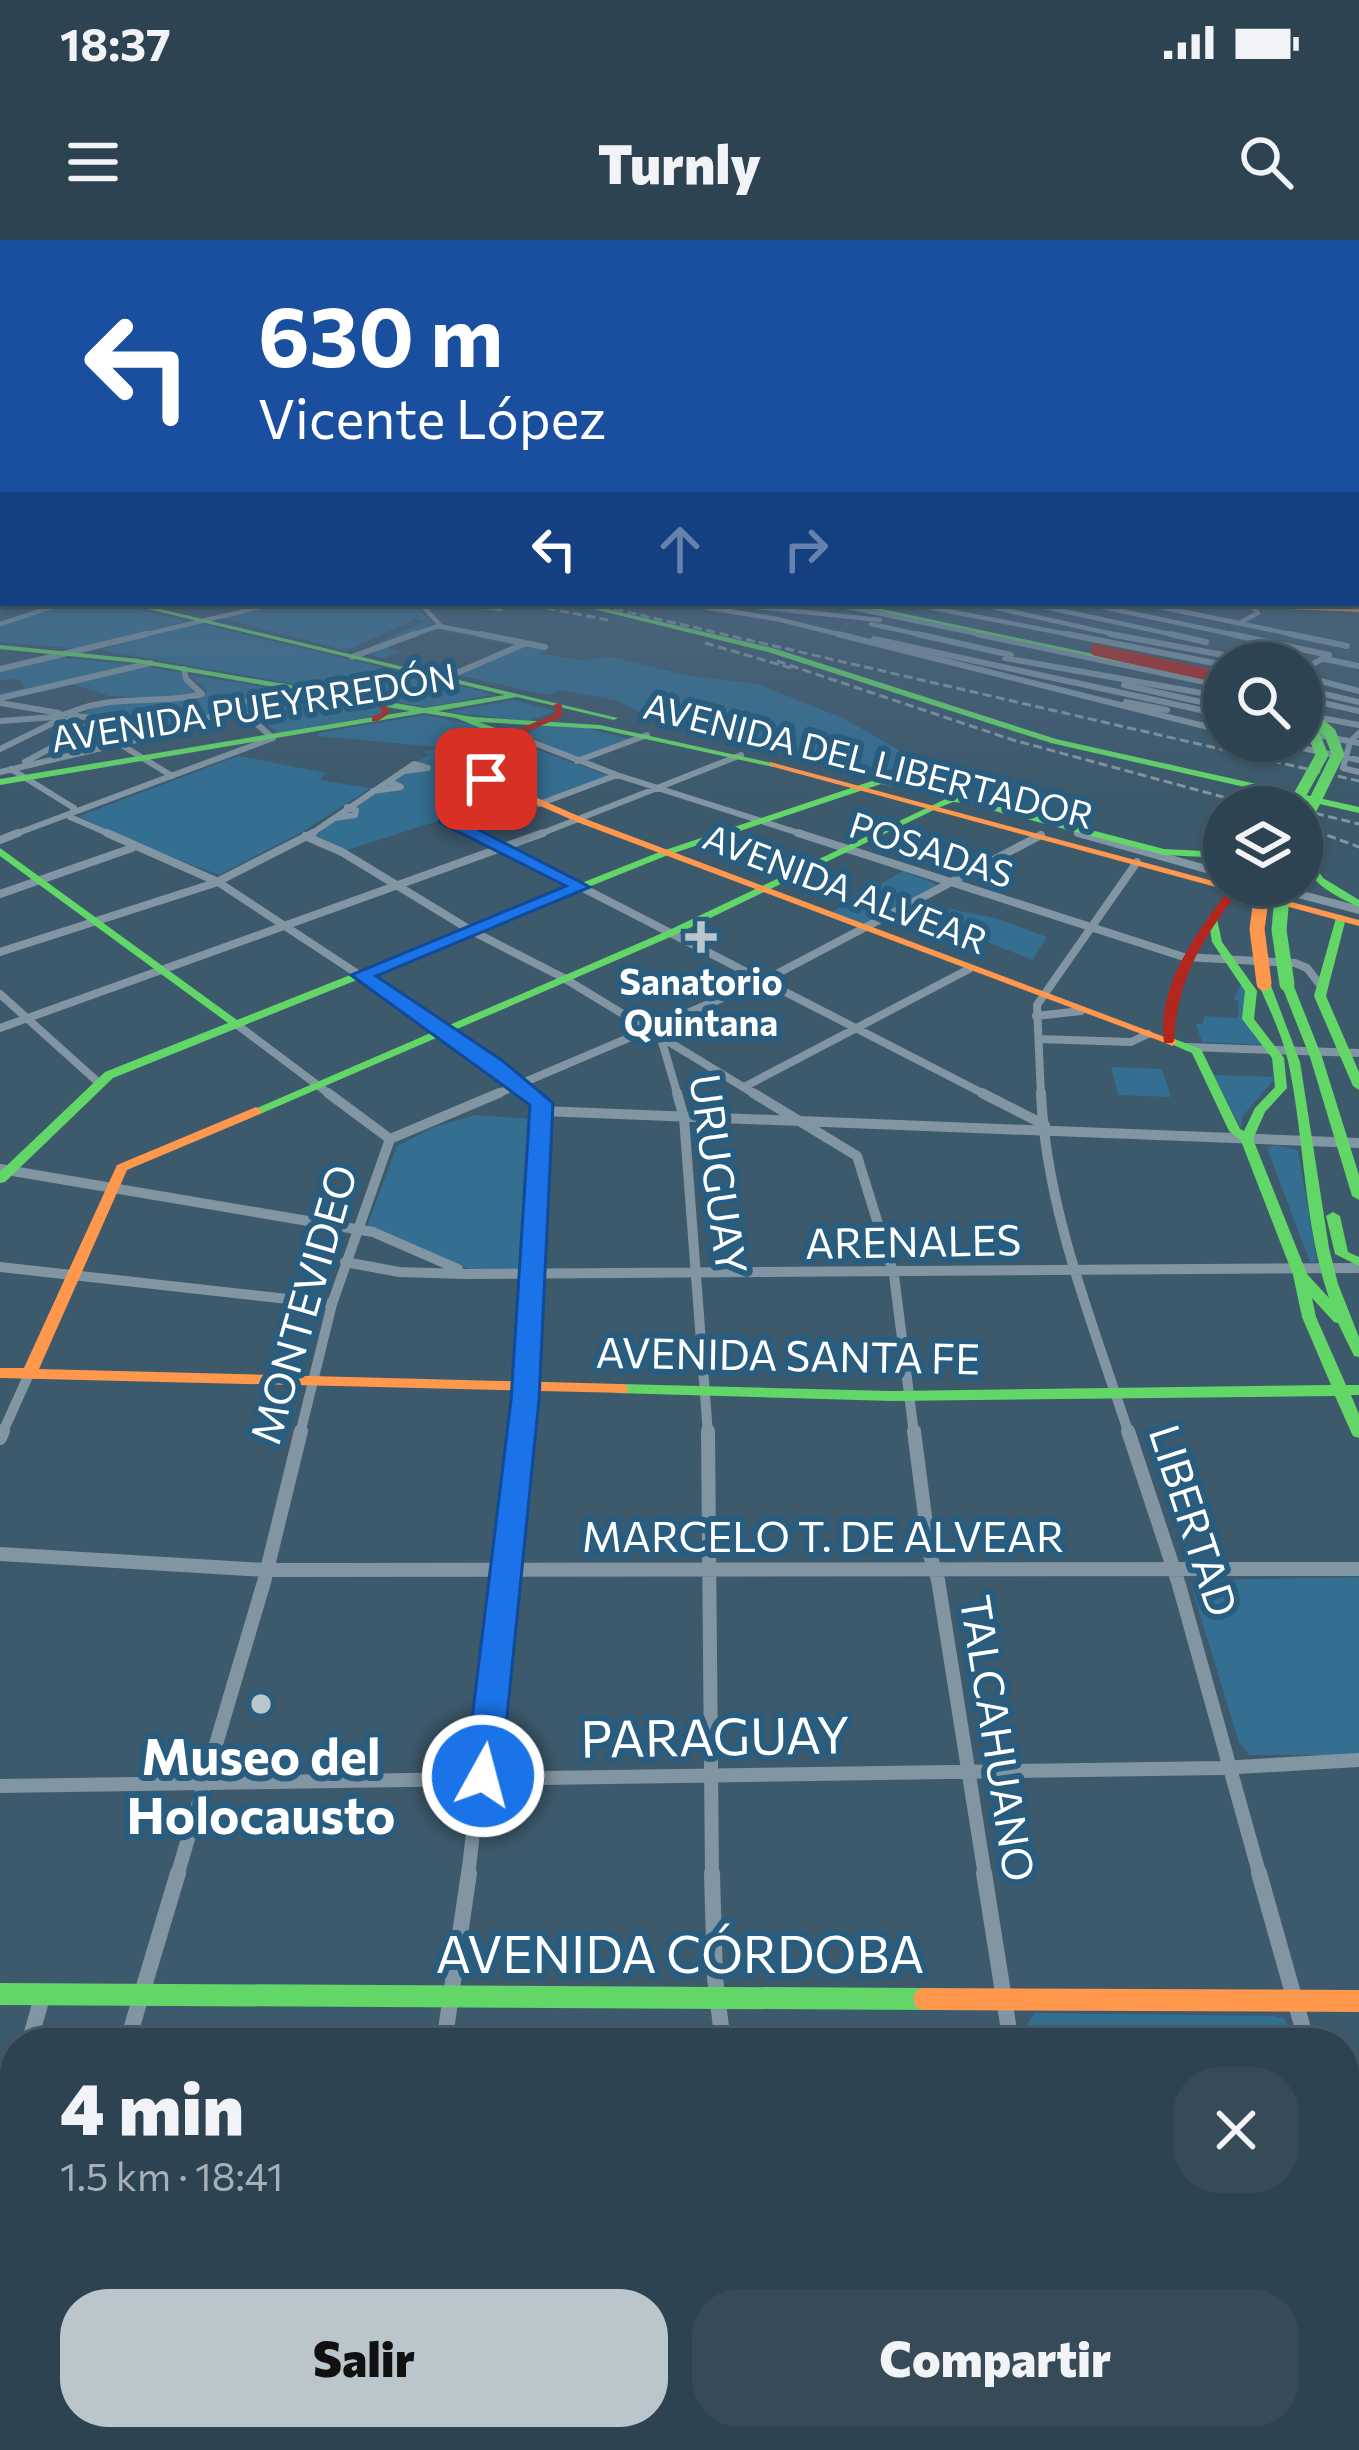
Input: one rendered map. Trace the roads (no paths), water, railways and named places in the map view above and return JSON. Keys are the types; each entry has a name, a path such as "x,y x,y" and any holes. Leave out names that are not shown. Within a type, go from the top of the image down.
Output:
{"main road":[{"path":"139,606 356,655 737,753"},
{"path":"584,606 788,655 1054,741 1359,810"},
{"path":"1203,606 1244,612 1342,606"},
{"path":"1213,606 1244,612"},
{"path":"854,614 1203,679"},
{"name":"AVENIDA DEL LIBERTADOR","path":"0,646 151,663 283,686 378,711 452,712 531,731 578,724 737,753 873,784 935,806 1203,876"},
{"name":"AVENIDA PUEYRREDÓN","path":"452,712 517,695"},
{"path":"558,705 560,716 531,731 516,755 484,785 450,800 445,819 581,887"},
{"name":"AVENIDA PUEYRREDÓN","path":"12,776 259,741 378,711"},
{"path":"452,712 512,740 512,751 484,785"},
{"path":"1320,786 1338,754 1330,733 1323,728"},
{"path":"2,1173 99,1083 665,853 873,784"},
{"name":"AVENIDA ALVEAR","path":"484,785 968,969 1039,1007 1081,1011 1122,1034 1168,1041"},
{"path":"29,1374 110,1186 130,1163 671,933 935,806 956,799 974,801"},
{"path":"999,809 1164,852 1203,854"},
{"path":"0,851 236,1024"},
{"path":"1323,884 1355,914 1321,986 1320,998 1352,1053 1359,1086"},
{"path":"1219,906 1184,957 1167,1000 1168,1041 1201,1055 1235,1131 1247,1139 1299,1271 1309,1317 1350,1390 1359,1432"},
{"path":"1260,906 1257,929 1293,1050 1349,1143 1359,1196"},
{"path":"1275,983 1282,906"},
{"name":"AVENIDA DEL LIBERTADOR","path":"1323,906 1355,914"},
{"path":"1213,919 1215,938 1251,991 1250,1022 1293,1050"},
{"path":"1293,1050 1288,1081 1308,1141 1328,1268 1343,1324"},
{"path":"1247,1139 1259,1111 1288,1081"},
{"path":"1318,1189 1332,1214 1342,1254 1359,1265"},
{"path":"1299,1271 1343,1324 1359,1352"},
{"name":"AVENIDA SANTA FE","path":"0,1373 909,1396 1350,1390"},
{"name":"AVENIDA CÓRDOBA","path":"0,1994 1359,2001"}],"street":[{"path":"0,624 55,606"},
{"path":"0,669 264,606"},
{"path":"422,606 435,625"},
{"path":"478,606 501,609"},
{"path":"697,606 777,619 1203,726"},
{"path":"738,606 880,620 890,615"},
{"path":"798,625 820,608 810,606"},
{"path":"844,606 1203,679"},
{"path":"921,606 1203,660"},
{"path":"955,606 1045,624"},
{"path":"991,606 1203,652"},
{"path":"991,621 1025,606"},
{"path":"1040,606 1206,642 1244,612"},
{"path":"1097,606 1359,666"},
{"path":"1096,632 1149,606"},
{"path":"1176,606 1244,612 1340,645 1323,659"},
{"path":"854,614 880,620"},
{"path":"854,614 1122,681 1203,707"},
{"path":"356,655 435,625 545,647"},
{"path":"798,625 1203,710"},
{"path":"445,678 526,643"},
{"path":"1192,650 1203,644"},
{"path":"0,701 151,663"},
{"path":"1122,681 1131,666"},
{"path":"0,749 102,698 175,700 203,694 187,680 184,669"},
{"path":"1028,684 1100,691 1139,679 1203,693"},
{"path":"1323,680 1357,694"},
{"path":"12,776 116,743 175,731 283,686"},
{"path":"1323,693 1357,694"},
{"path":"1328,719 1357,694"},
{"path":"1323,700 1344,707"},
{"path":"0,701 66,716 118,721"},
{"path":"0,840 259,741 236,706"},
{"path":"0,721 66,716 172,776"},
{"path":"1323,718 1359,729 1343,768 1359,772"},
{"path":"12,776 86,729"},
{"name":"POSADAS","path":"531,731 576,762 616,776 1184,957 1295,963 1307,968 1321,986"},
{"path":"576,762 647,736"},
{"path":"1323,739 1354,750"},
{"path":"1323,747 1354,750"},
{"path":"0,1028 580,820 737,753"},
{"path":"916,766 924,767 886,781 873,784 916,766"},
{"path":"0,952 216,881 332,817 356,814 347,807 416,768 391,779"},
{"path":"0,772 74,808 70,813"},
{"path":"539,804 616,776"},
{"path":"373,791 400,788 391,779"},
{"name":"AVENIDA DEL LIBERTADOR","path":"873,784 974,801 1203,873"},
{"path":"70,813 132,848 216,881 290,926 542,1103 526,1388 508,1567 446,2028"},
{"name":"MONTEVIDEO","path":"131,2028 266,1570 332,1304 390,1139 656,1032 865,930 1041,835"},
{"name":"TALCAHUANO","path":"305,836 322,841 472,931 562,977 857,1156 894,1275 934,1568 1009,2028"},
{"path":"0,894 132,848"},
{"path":"1039,1007 1136,862"},
{"path":"581,887 1046,1128"},
{"path":"1323,904 1355,914"},
{"path":"746,1086 968,969"},
{"path":"0,994 99,1083"},
{"name":"LIBERTAD","path":"1039,1007 1046,1128 1075,1271 1174,1570 1302,2028"},
{"path":"236,1024 390,1139"},
{"name":"URUGUAY","path":"656,1032 684,1118 708,1393 709,1775 722,2028"},
{"path":"1039,1039 1122,1034"},
{"path":"1168,1041 1352,1053"},
{"path":"542,1111 1349,1143"},
{"name":"ARENALES","path":"2,1173 110,1186 355,1228 386,1236 467,1272"},
{"name":"ARENALES","path":"345,1262 393,1271 894,1275 1299,1271 1359,1265"},
{"path":"0,1268 332,1304"},
{"path":"0,1438 29,1374"},
{"name":"MARCELO T. DE ALVEAR","path":"0,1554 266,1570 1359,1569"},
{"name":"PARAGUAY","path":"0,1786 1231,1767 1359,1760"},
{"path":"33,2028 43,1994"}],"railway":[{"path":"536,606 608,620"},
{"path":"601,606 1359,781"},
{"path":"705,643 791,668"},
{"path":"777,661 1013,740 1203,792"},
{"path":"1323,815 1359,824"},
{"path":"1323,834 1359,847"}],"place":[{"name":"Sanatorio Quintana","path":"701,937"},
{"name":"Museo del Holocausto","path":"261,1704"}]}
